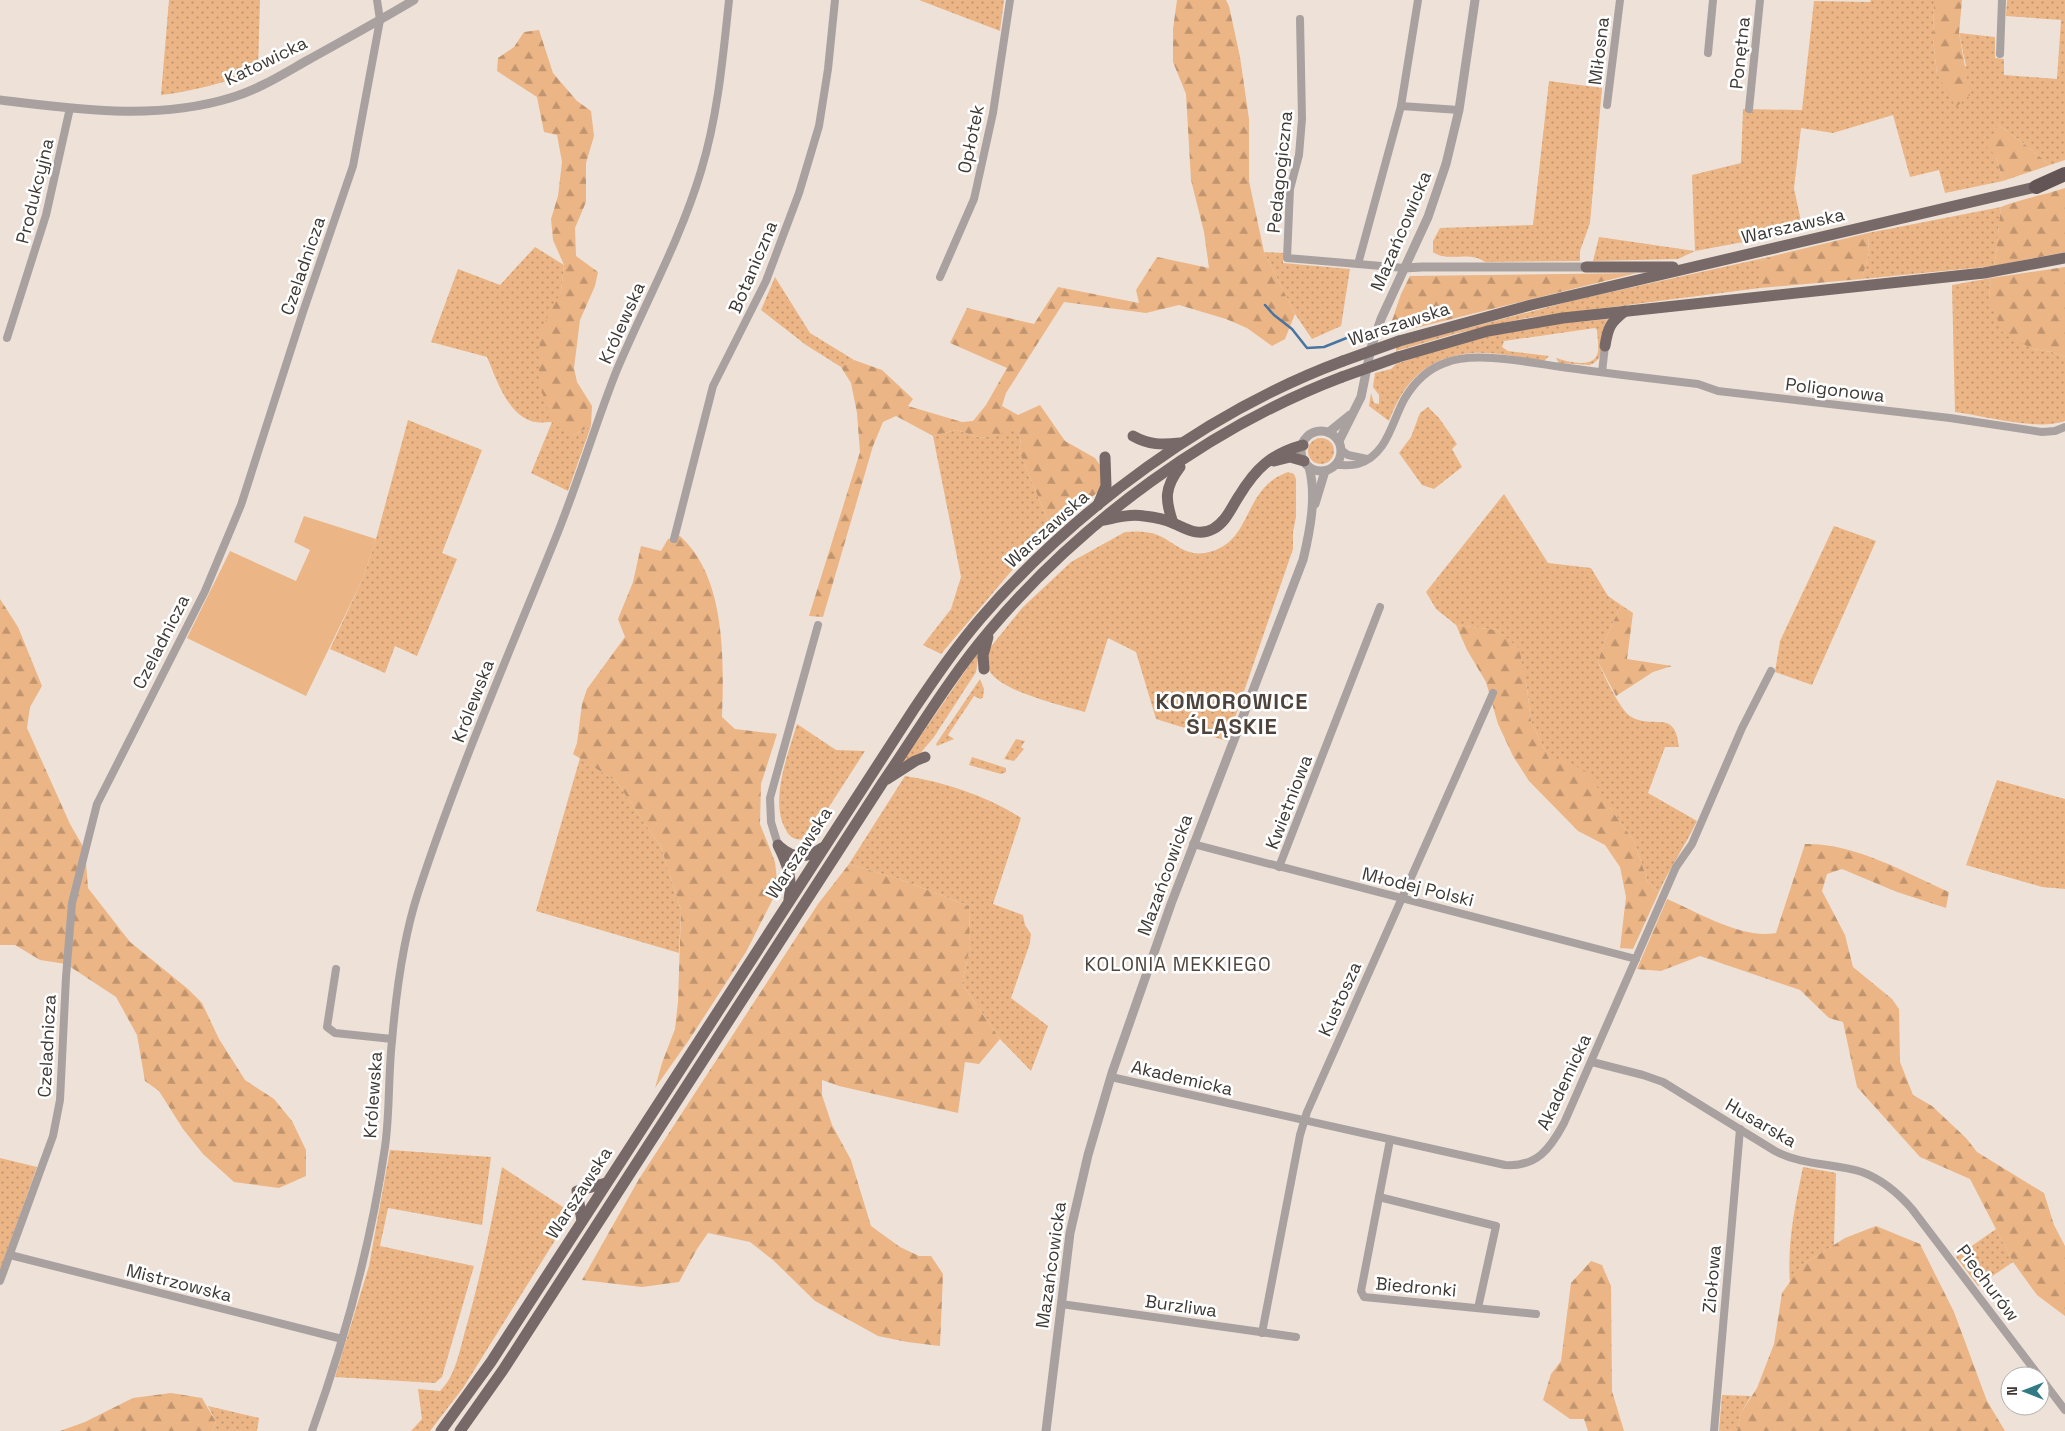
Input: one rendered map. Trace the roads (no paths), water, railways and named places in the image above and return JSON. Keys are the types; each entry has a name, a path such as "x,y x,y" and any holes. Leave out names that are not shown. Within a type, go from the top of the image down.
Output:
{"highway":[{"path":"2036,187 2065,174"}],"main road":[{"name":"Warszawska","path":"441,1431 475,1385 914,709 961,643 1013,583 1070,529 1139,473 1182,443 1279,387 1399,341 1476,318 2065,180"},
{"name":"Warszawska","path":"460,1431 503,1370 944,691 989,631 1044,572 1101,521 1187,458 1271,408 1294,397 1398,357 1457,339 1524,324 1625,311 1984,273 2065,258"},
{"path":"1586,267 1692,267"},
{"path":"1605,346 1608,328 1625,311"},
{"path":"1133,436 1142,442 1158,445 1182,443"},
{"path":"1101,521 1123,516 1142,516 1173,523 1198,533 1214,529 1227,516 1252,476 1277,454 1302,445"},
{"path":"1097,506 1106,486 1105,457"},
{"path":"1173,523 1166,502 1167,492 1172,477 1187,458"},
{"path":"1265,464 1285,458 1307,464"},
{"path":"984,669 983,655 989,631"},
{"path":"884,782 925,757"},
{"path":"778,845 790,854 803,856 817,852 828,841"},
{"path":"778,845 790,875 788,903"},
{"path":"582,1221 577,1191 606,1183"}],"street":[{"name":"Czeladnicza","path":"0,1281 53,1136 60,1100 72,903 97,804 204,591 241,505 303,312 353,166 380,20 377,0"},
{"name":"Katowicka","path":"0,100 105,112 150,112 190,107 230,98 257,88 414,0"},
{"name":"Królewska","path":"312,1431 330,1381 342,1339 362,1266 374,1211 386,1143 392,1039 411,918 441,829 488,702 554,542 616,373 672,251 700,175 717,107 730,0"},
{"name":"Botaniczna","path":"674,539 713,386 766,281 799,193 817,134 828,69 835,0"},
{"name":"Opłotek","path":"940,277 974,199 993,113 1010,0"},
{"path":"1358,264 1401,106 1418,0"},
{"name":"Mazańcowicka","path":"1340,445 1364,389 1371,348 1380,319 1428,217 1446,164 1459,110 1475,0"},
{"name":"Miłosna","path":"1607,106 1620,0"},
{"path":"1708,53 1713,0"},
{"name":"Ponętna","path":"1749,109 1760,0"},
{"path":"2000,54 2002,0"},
{"name":"Pedagogiczna","path":"1300,20 1302,119 1299,155 1290,189 1287,258 1404,268"},
{"path":"1401,106 1459,110"},
{"name":"Produkcyjna","path":"7,338 46,215 70,108"},
{"path":"1404,268 1422,266 1586,267"},
{"path":"1602,372 1605,346"},
{"name":"Poligonowa","path":"1336,465 1357,465 1367,459 1385,442 1411,390 1431,370 1445,362 1462,358 1498,359 1698,384 1718,391 1950,418 2042,432 2055,431 2065,427"},
{"name":"Mazańcowicka","path":"1328,432 1354,412"},
{"path":"1340,445 1340,458 1336,465 1326,471 1314,470 1302,456 1302,445 1305,439 1316,432 1328,432 1340,445 1348,456 1367,459"},
{"name":"Mazańcowicka","path":"1307,464 1312,480 1312,514"},
{"name":"Mazańcowicka","path":"1046,1431 1070,1233 1078,1193 1111,1078 1193,844 1297,575 1305,551 1312,514 1326,471"},
{"name":"Kwietniowa","path":"1279,867 1380,607"},
{"path":"778,845 771,822 770,798 818,625"},
{"name":"Akademicka","path":"1111,1078 1505,1165 1517,1166 1528,1164 1549,1148 1557,1136 1592,1062 1676,867 1692,844 1742,728 1771,671"},
{"name":"Kustosza","path":"1262,1333 1304,1121 1334,1048 1492,693"},
{"name":"Młodej Polski","path":"1193,844 1636,959"},
{"path":"336,969 327,1027 335,1033 392,1039"},
{"name":"Husarska","path":"1592,1062 1663,1082 1740,1130 1791,1158 1854,1170 1872,1176 1896,1192 1912,1209"},
{"name":"Ziołowa","path":"1714,1431 1740,1130"},
{"name":"Biedronki","path":"1390,1140 1361,1291 1364,1297 1536,1314"},
{"path":"1379,1197 1496,1226 1478,1308"},
{"name":"Piechurów","path":"1912,1209 2032,1366"},
{"name":"Mistrzowska","path":"10,1255 342,1339"},
{"name":"Burzliwa","path":"1060,1304 1296,1337"},
{"name":"Piechurów","path":"2050,1390 2065,1410"}],"waterway":[{"path":"1265,305 1292,329 1307,348 1324,347 1364,331"}],"district":[{"name":"KOMOROWICE ŚLĄSKIE","path":"1232,714"},
{"name":"KOLONIA MEKKIEGO","path":"1178,964"}]}
